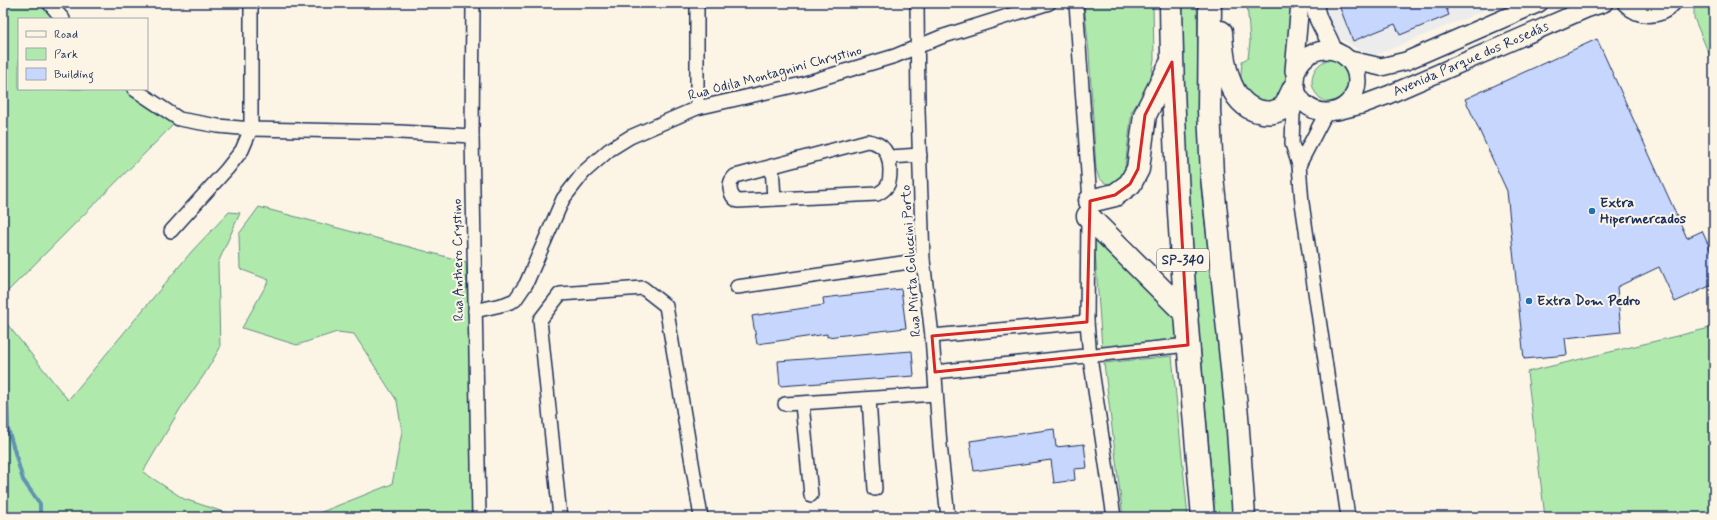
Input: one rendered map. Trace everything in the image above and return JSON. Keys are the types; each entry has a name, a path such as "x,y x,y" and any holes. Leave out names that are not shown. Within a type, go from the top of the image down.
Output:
{"highway":[{"name":"SP-340","path":"1171,3 1175,160 1188,345 1203,517"},
{"name":"SP-340","path":"1210,3 1209,110 1212,176 1237,416 1244,517"},
{"path":"1220,3 1221,38 1227,72 1233,92 1241,102 1252,110 1267,114 1284,107 1296,88"},
{"path":"1172,62 1145,115 1138,169 1130,184 1115,195 1089,209 1187,315"},
{"path":"1237,416 1245,456 1253,517"}],"street":[{"path":"49,3 62,18"},
{"path":"171,231 227,170 242,150 251,129 251,3"},
{"name":"Rua Anthero Crystino","path":"473,3 472,136 479,517"},
{"path":"697,3 697,108"},
{"name":"Rua Mirta Coluccini Porto","path":"917,3 924,260 948,517"},
{"name":"Rua Odila Montagnini Chrystino","path":"475,311 505,304 515,300 521,293 562,199 584,172 609,150 630,136 697,108 802,84 895,56 941,37 1049,3"},
{"path":"1076,3 1089,209 1088,322 1090,357 1114,517"},
{"path":"1300,3 1296,88 1316,111 1332,112 1346,106 1352,98 1356,89 1356,74 1350,60"},
{"path":"1315,3 1319,22 1333,50"},
{"path":"1348,517 1302,203 1299,165 1292,144 1297,67 1304,58 1313,52 1323,49 1333,50 1350,60 1381,67 1406,61 1539,3"},
{"name":"Avenida Parque dos Rosedás","path":"1332,112 1361,105 1388,95 1586,9 1604,3"},
{"path":"1624,4 1647,14 1657,13 1667,9 1672,3"},
{"path":"136,90 179,119 218,126 251,129 400,132 472,136"},
{"path":"1299,165 1332,112"},
{"path":"867,141 875,142 881,145 890,157 890,182 883,191 877,194 738,201 733,198 730,193 730,183 735,176 867,141"},
{"path":"890,157 920,155"},
{"path":"772,166 774,199"},
{"path":"737,287 924,260"},
{"path":"560,517 540,320 560,294 643,288 666,306 701,517"},
{"path":"932,336 1088,322"},
{"path":"934,372 1090,357 1188,345"},
{"path":"785,404 936,394"},
{"path":"869,399 875,489"},
{"path":"802,404 811,495"}],"highlighted area":[{"path":"1172,62 1188,345 935,372 932,336 1087,322 1090,201 1115,195 1130,184 1138,169 1145,115"}],"shaded area":[{"path":"1320,3 1503,3 1371,57 1336,36"}],"green space":[{"path":"3,3 54,3 70,18 18,18 18,90 147,90 179,119 3,296"},
{"path":"1084,3 1153,3 1154,59 1150,84 1132,111 1124,175 1110,184 1105,183 1099,178 1096,169 1089,52"},
{"path":"1181,3 1197,3 1201,189 1224,384 1237,517 1215,517 1190,196"},
{"path":"1247,3 1294,3 1289,93 1262,108 1240,88 1242,61 1248,58 1250,42"},
{"path":"1694,3 1714,3 1714,66 1694,18"},
{"path":"1338,59 1343,60 1350,65 1355,72 1355,90 1350,97 1343,102 1330,103 1325,102 1318,97 1313,90 1312,77 1313,72 1318,65 1325,60"},
{"path":"259,207 466,262 476,517 309,517 392,484 402,432 397,401 354,334 337,332 297,345 242,328 269,280 240,269 239,234"},
{"path":"229,212 240,213 218,263 220,348 204,375 180,409 143,472 184,499 239,517 3,517 3,319 68,400 192,251"},
{"path":"1094,238 1176,314 1181,341 1102,348"},
{"path":"1714,327 1714,517 1545,517 1527,372"},
{"path":"1172,356 1188,517 1123,517 1104,363"}],"building":[{"path":"1338,3 1444,3 1449,15 1400,35 1395,24 1353,41"},
{"name":"Extra Hipermercados","path":"1597,39 1687,238 1702,231 1714,257 1714,284 1675,302 1659,267 1617,287 1621,332 1565,338 1567,355 1524,359 1507,191 1465,99"},
{"path":"901,289 906,328 827,337 827,334 757,344 752,316 824,305 823,298"},
{"path":"912,351 914,376 780,386 778,361"},
{"path":"1054,429 1056,447 1084,444 1087,468 1074,469 1075,480 1054,483 1051,460 974,471 970,441"}],"waterway":[{"path":"3,397 7,404 8,429 23,480 40,504 40,517"}],"place":[{"name":"Extra Hipermercados","path":"1592,211"},
{"name":"Extra Dom Pedro","path":"1529,301"}]}
